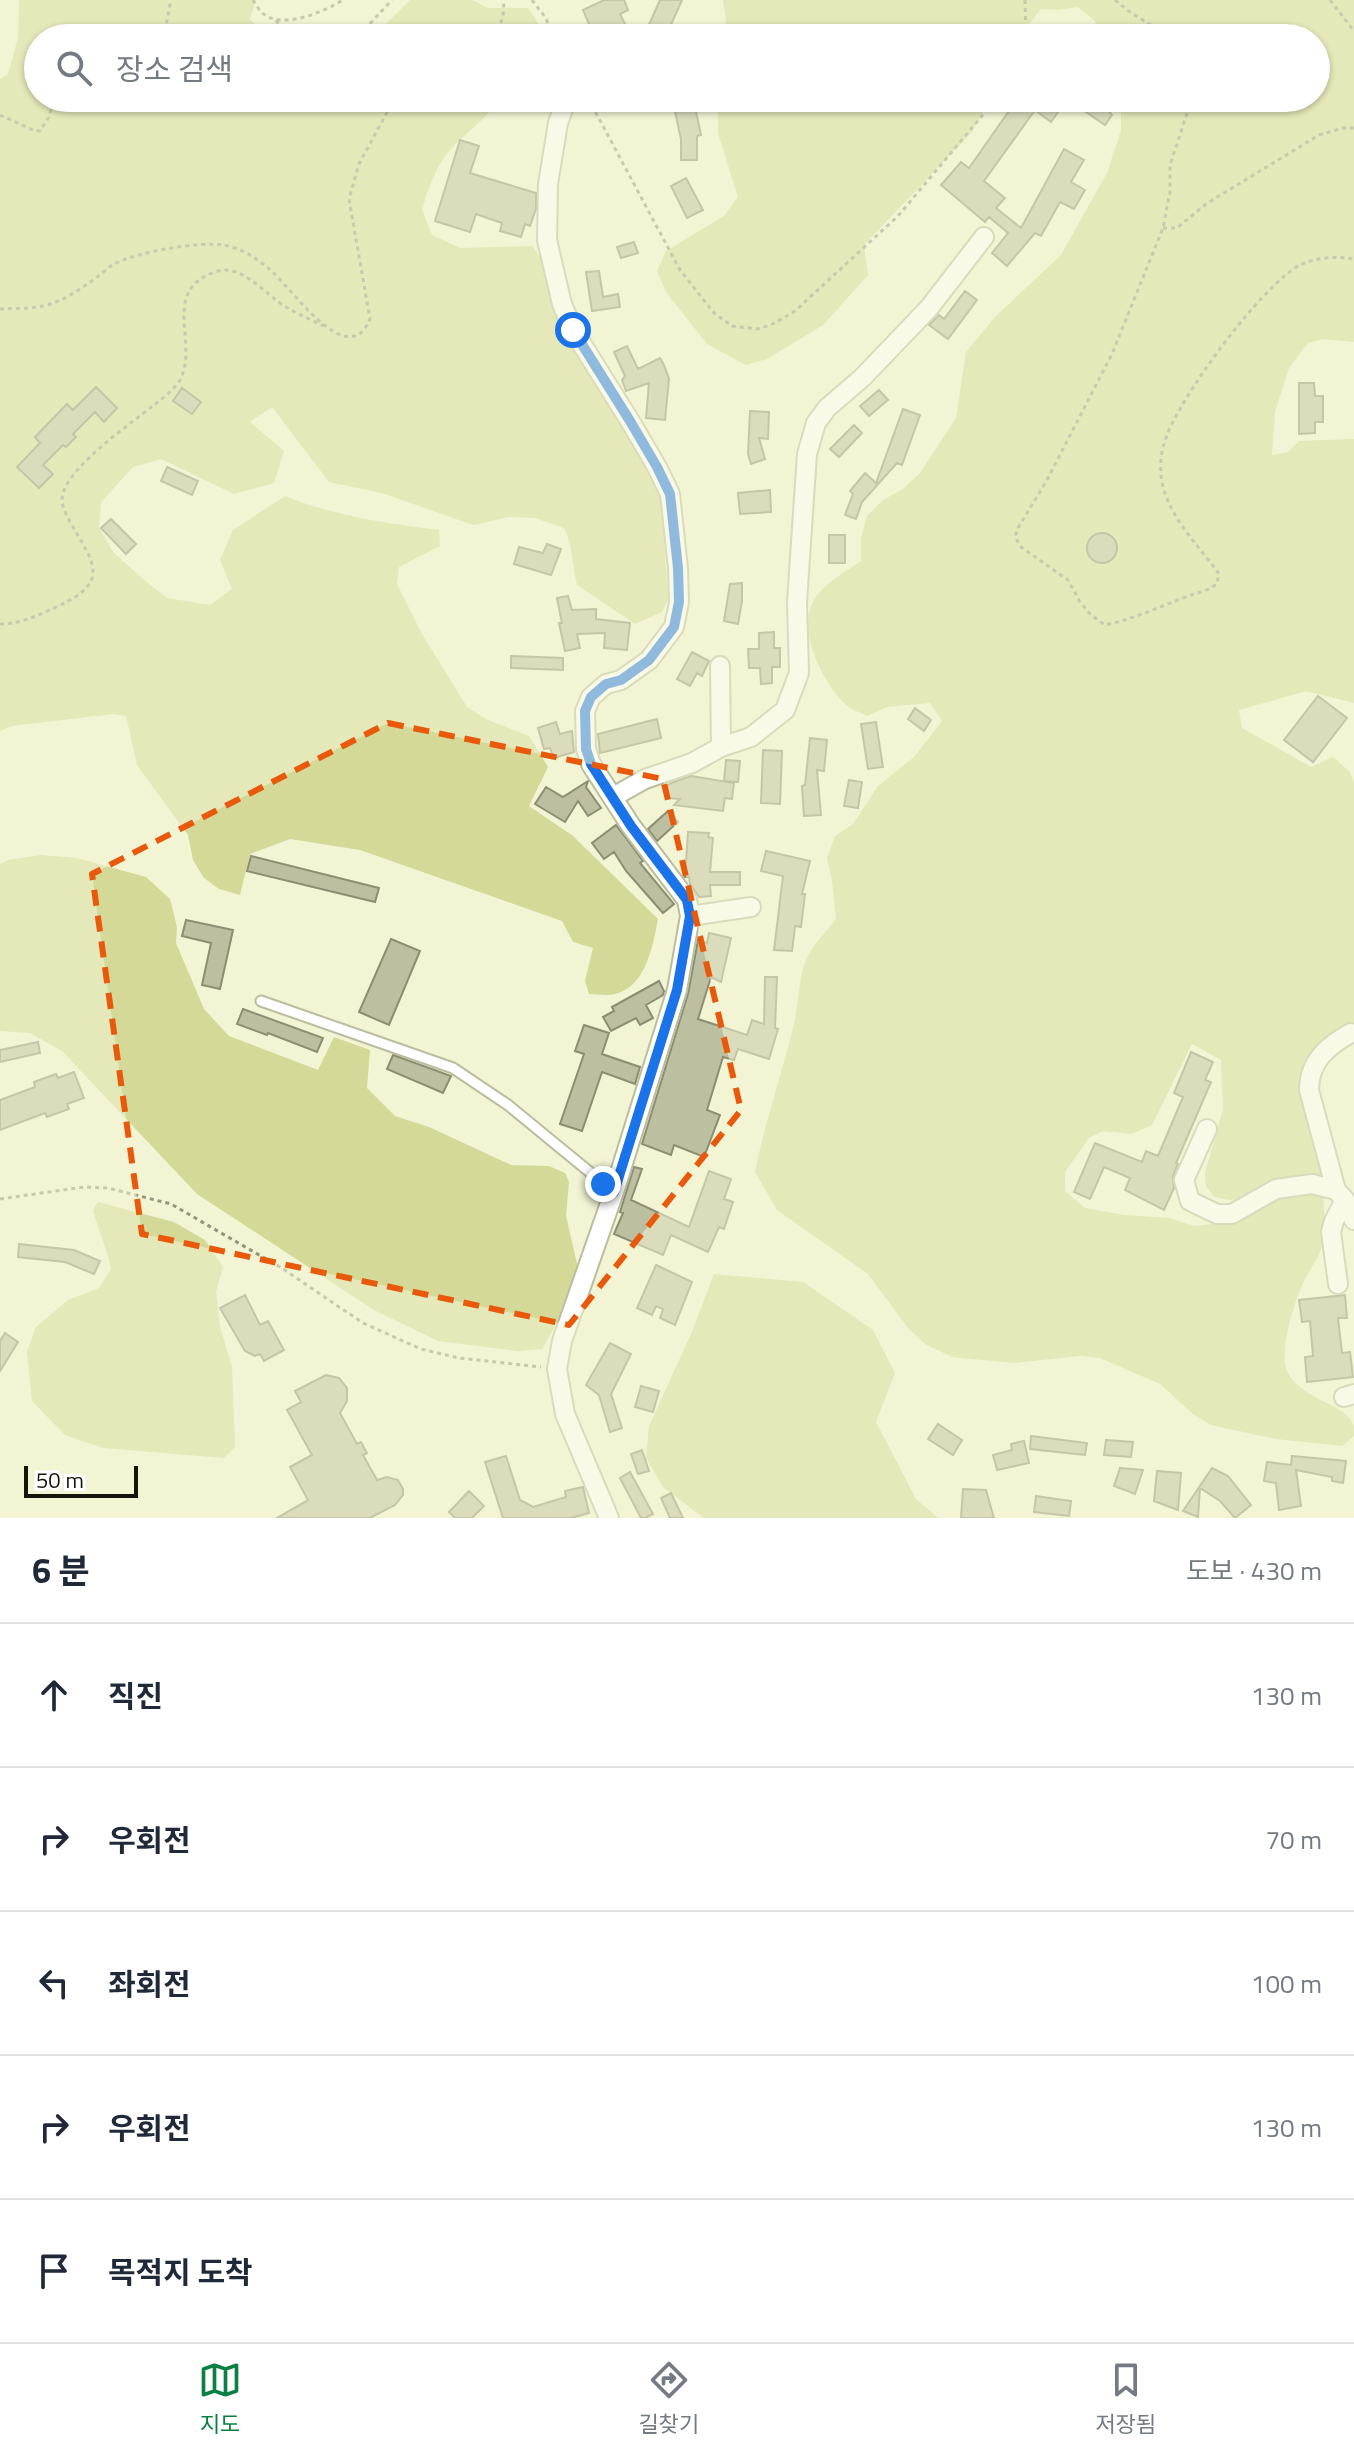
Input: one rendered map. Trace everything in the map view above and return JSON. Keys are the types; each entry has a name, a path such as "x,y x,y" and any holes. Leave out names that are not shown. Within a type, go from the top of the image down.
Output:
{"street":[{"path":"562,112 548,198 547,240 562,304 573,330 630,421 670,494 678,568 679,602 674,627 649,660 621,680 606,684 591,697 585,711 586,749 591,764 631,826 687,900 690,916 677,990 614,1192 562,1341 557,1369 565,1414 609,1518"},
{"path":"613,797 645,779 692,763 721,747 751,737 785,710 799,673 797,602 801,542 807,454 816,423 827,408 862,378 929,308 984,237"},
{"path":"720,666 721,747"},
{"path":"690,916 751,907"},
{"path":"1351,1033 1323,1054 1309,1076 1309,1090 1340,1195 1354,1220"},
{"path":"1207,1129 1184,1180 1190,1201 1217,1214 1232,1214 1276,1189 1312,1184 1340,1195"},
{"path":"1338,1284 1331,1232 1340,1195"}],"lane":[{"path":"261,1001 453,1068 508,1105 614,1192"}],"path":[{"path":"166,24 171,0"},
{"path":"253,0 263,14 276,20 302,17 343,0"},
{"path":"370,24 392,0"},
{"path":"500,24 504,0"},
{"path":"532,0 547,24"},
{"path":"1025,0 1026,24"},
{"path":"1115,0 1149,24"},
{"path":"1330,0 1354,31"},
{"path":"276,20 278,24"},
{"path":"0,115 40,131 50,112"},
{"path":"0,624 31,619 67,602 91,584 95,574 90,556 62,507 63,495 72,478 102,447 179,382 186,361 182,317 187,293 197,281 221,270 239,273 283,306 342,337 357,337 365,332 370,319 349,199 359,164 387,112"},
{"path":"595,112 680,270 714,313 732,326 758,329 795,311 898,216 985,112"},
{"path":"1187,112 1170,165 1170,192 1163,228 1112,354 1015,537 1021,547 1068,580 1085,609 1105,625 1132,619 1190,595 1208,591 1217,584 1219,574 1179,523 1164,491 1161,473 1164,444 1182,405 1215,355 1278,280 1301,265 1323,258 1354,259"},
{"path":"1163,228 1177,228 1206,204 1319,135 1354,128"},
{"path":"0,309 42,306 68,296 115,263 139,254 181,247 223,245 247,253 269,269 327,328"},
{"path":"0,1199 84,1187 108,1188 171,1204 280,1267 363,1323 421,1349 459,1358 557,1369"}],"highlighted area":[{"path":"388,723 663,779 741,1110 569,1325 142,1234 92,874"}],"green space":[{"path":"19,0 256,0 250,19 254,24 24,24 24,112 489,112 440,163 422,209 432,235 460,248 532,246 545,263 557,301 638,414 661,494 668,599 662,612 635,624 577,585 564,528 535,518 509,517 473,525 382,493 329,482 272,407 250,422 284,451 274,483 234,494 161,459 133,467 101,502 99,527 113,552 167,598 210,605 232,589 220,560 233,530 285,496 342,514 439,530 440,546 399,567 397,584 422,634 467,707 488,720 529,736 548,767 529,806 573,836 658,919 646,964 626,990 612,995 589,994 585,981 593,948 573,942 562,921 360,850 290,839 250,854 240,895 219,889 204,878 193,860 188,835 137,765 126,716 113,714 12,726 0,731 0,79 8,74 18,38"},
{"path":"410,0 472,0 488,8 528,8 538,23 538,24 386,24"},
{"path":"723,0 1354,0 1354,342 1323,339 1308,343 1289,368 1275,412 1272,455 1288,452 1299,441 1354,439 1354,703 1306,691 1239,710 1242,728 1311,767 1333,757 1350,772 1354,783 1354,1027 1311,1058 1326,1181 1240,1202 1214,1197 1206,1186 1205,1173 1223,1109 1221,1060 1192,1044 1152,1125 1132,1134 1103,1131 1089,1138 1065,1172 1065,1191 1085,1208 1169,1218 1194,1226 1236,1221 1280,1194 1302,1191 1323,1193 1323,1242 1292,1313 1285,1362 1287,1371 1301,1388 1349,1417 1354,1436 1342,1446 1276,1439 1211,1425 1193,1414 1160,1384 1100,1358 1079,1356 1014,1363 952,1357 925,1344 908,1328 868,1274 777,1210 755,1172 794,1024 804,966 813,948 836,919 827,858 835,836 853,824 878,786 914,757 942,721 930,703 887,707 867,716 845,704 829,684 811,646 808,619 814,599 832,581 861,561 861,538 867,516 920,473 956,418 966,352 995,317 1061,255 1107,173 1121,130 1121,112 1330,112 1330,24 1096,24 1078,7 1041,9 1029,24 726,24"},
{"path":"718,112 982,112 972,132 864,245 868,275 823,325 767,359 746,365 707,344 666,292 657,271 666,251 724,216 738,197 718,133"},
{"path":"41,855 77,858 146,877 170,899 177,927 176,943 204,1009 229,1036 318,1070 334,1037 370,1050 367,1088 395,1116 429,1127 511,1165 549,1166 565,1173 569,1182 566,1216 578,1268 566,1308 542,1349 517,1351 438,1341 374,1310 197,1194 62,1051 30,1033 0,1031 0,864"},
{"path":"98,1202 174,1222 205,1240 223,1267 216,1292 220,1327 232,1367 235,1447 224,1458 103,1448 65,1435 32,1401 27,1352 36,1327 68,1300 99,1288 111,1269 93,1210"},
{"path":"714,1274 803,1282 873,1330 895,1373 876,1422 916,1499 938,1518 704,1518 663,1487 646,1458 649,1426 691,1334"}],"building":[{"path":"604,0 624,0 628,10 620,14 625,24 589,24 583,10"},
{"path":"660,0 682,0 671,24 649,24"},
{"path":"675,112 696,112 701,135 697,136 697,160 681,160 681,139"},
{"path":"1008,112 1034,112 984,181 1005,198 996,208 1021,228 1064,149 1084,160 1071,182 1085,190 1074,209 1060,202 1041,236 1035,233 1007,266 992,253 1008,233 989,217 985,222 941,185 961,162 969,168"},
{"path":"1038,112 1058,112 1051,122"},
{"path":"1086,112 1110,112 1112,115 1105,125"},
{"path":"460,140 479,146 470,173 536,193 536,209 530,226 525,224 521,237 500,231 502,223 476,214 470,232 435,221"},
{"path":"686,178 703,210 687,218 671,186"},
{"path":"634,242 638,253 621,258 617,247"},
{"path":"599,271 603,297 618,294 620,307 592,311 586,272"},
{"path":"965,291 977,300 948,339 929,325 939,315 944,319"},
{"path":"627,346 638,369 660,358 664,365 669,379 665,420 646,418 649,383 626,391 622,380 625,376 614,352"},
{"path":"1299,383 1314,383 1315,396 1323,396 1323,422 1315,422 1315,433 1299,434"},
{"path":"96,387 117,408 104,422 95,412 73,434 76,437 43,465 53,474 39,488 17,467 40,443 35,437 67,404 73,410"},
{"path":"182,388 201,402 192,414 173,401"},
{"path":"879,390 888,400 869,416 860,406"},
{"path":"903,409 920,415 902,465 897,463 862,502 856,519 845,515 853,494 850,491 865,473 876,483"},
{"path":"750,411 769,412 768,439 759,438 765,459 751,464 748,454"},
{"path":"854,425 862,433 839,457 830,449"},
{"path":"167,467 198,481 192,495 161,481"},
{"path":"770,490 771,512 740,514 738,493"},
{"path":"111,519 136,544 126,554 101,528"},
{"path":"1102,533 1113,537 1117,548 1113,559 1102,563 1091,559 1087,548 1091,537"},
{"path":"829,535 845,535 845,563 829,563"},
{"path":"547,544 561,549 551,575 514,564 519,547 543,553"},
{"path":"742,583 738,624 724,621 730,584"},
{"path":"568,596 572,610 596,609 596,619 630,623 627,650 604,648 605,633 577,634 580,648 565,651 557,598"},
{"path":"774,632 774,648 780,648 780,667 772,667 772,683 761,684 760,668 749,668 748,649 759,649 759,633"},
{"path":"692,652 709,661 702,676 697,673 690,686 677,679"},
{"path":"511,656 563,658 563,670 511,668"},
{"path":"1318,696 1347,718 1313,762 1284,740"},
{"path":"915,708 931,720 924,731 908,719"},
{"path":"657,719 661,738 600,753 598,734"},
{"path":"556,722 560,734 572,731 574,752 554,758 550,748 544,749 538,728"},
{"path":"876,722 883,767 868,769 861,724"},
{"path":"810,738 827,740 824,771 817,770 821,815 804,816 802,786 805,785"},
{"path":"763,750 782,751 780,804 761,803"},
{"path":"726,760 740,761 738,782 724,781"},
{"path":"691,776 734,783 732,799 725,798 723,811 674,805 680,799 666,798 667,786"},
{"path":"849,780 862,782 858,808 844,806"},
{"path":"588,781 586,787 601,808 588,816 578,801 565,822 535,804 546,787 563,797"},
{"path":"668,811 678,822 657,841 648,829"},
{"path":"616,825 643,861 640,863 674,904 663,913 626,871 614,852 604,859 592,843"},
{"path":"688,832 709,833 708,837 713,838 710,872 740,872 740,885 710,885 711,896 699,897 689,877 685,877"},
{"path":"766,851 810,861 802,894 805,894 801,927 795,926 792,951 774,950 783,876 761,871"},
{"path":"251,856 379,888 375,902 247,871"},
{"path":"186,920 233,930 220,989 202,985 211,943 182,936"},
{"path":"709,933 731,938 721,982 711,977 698,1019 747,1035 752,1020 764,1024 765,977 777,977 775,1028 778,1029 769,1059 738,1049 734,1060 723,1057 707,1110 720,1115 704,1157 674,1145 671,1155 642,1144 688,994 698,940 707,943"},
{"path":"391,939 420,951 389,1025 359,1012"},
{"path":"659,981 663,995 646,1005 653,1018 640,1025 636,1018 611,1031 603,1017 614,1011 612,1007"},
{"path":"243,1009 323,1038 317,1052 237,1024"},
{"path":"584,1025 609,1033 602,1054 640,1067 635,1084 602,1072 582,1131 560,1124 584,1054 575,1051"},
{"path":"38,1042 40,1053 0,1062 0,1050"},
{"path":"1191,1052 1213,1062 1205,1080 1211,1082 1176,1163 1174,1188 1164,1210 1125,1190 1130,1178 1104,1167 1090,1199 1074,1192 1095,1143 1142,1162 1146,1151 1158,1156 1183,1097 1174,1093"},
{"path":"393,1055 451,1076 443,1093 387,1069"},
{"path":"74,1072 84,1098 67,1104 69,1109 47,1117 45,1113 0,1130 0,1100 35,1087 34,1082 56,1074 58,1078"},
{"path":"634,1167 642,1169 631,1200 689,1227 709,1171 731,1179 724,1199 733,1202 724,1229 719,1227 708,1252 671,1235 663,1255 614,1234 623,1213 620,1212"},
{"path":"19,1244 74,1250 100,1261 94,1274 65,1262 18,1257"},
{"path":"656,1265 692,1282 675,1325 660,1318 663,1309 656,1306 652,1315 637,1308"},
{"path":"245,1295 260,1325 268,1321 284,1350 264,1361 260,1354 255,1356 245,1351 220,1308"},
{"path":"1345,1295 1347,1318 1338,1318 1342,1353 1350,1352 1353,1377 1307,1382 1305,1357 1313,1356 1310,1321 1302,1322 1299,1300"},
{"path":"5,1333 18,1342 0,1371 0,1341"},
{"path":"610,1343 631,1354 611,1394 622,1428 610,1432 599,1395 586,1385"},
{"path":"326,1375 339,1378 347,1388 347,1401 340,1413 357,1444 361,1442 367,1453 363,1455 377,1480 387,1477 398,1480 403,1495 395,1505 370,1518 277,1518 308,1500 290,1467 312,1455 287,1410 301,1402 295,1391"},
{"path":"641,1386 659,1391 653,1412 635,1407"},
{"path":"938,1424 962,1440 953,1455 928,1439"},
{"path":"1031,1436 1087,1443 1085,1455 1030,1449"},
{"path":"1106,1440 1133,1442 1131,1457 1104,1455"},
{"path":"1024,1441 1029,1463 997,1470 993,1455 1012,1450 1011,1444"},
{"path":"642,1450 649,1471 638,1474 631,1454"},
{"path":"506,1456 520,1500 533,1507 566,1497 565,1491 583,1487 589,1513 571,1518 503,1518 485,1462"},
{"path":"1292,1456 1346,1461 1343,1483 1332,1481 1332,1477 1296,1470 1301,1506 1279,1510 1276,1483 1264,1481 1267,1462 1291,1465"},
{"path":"1120,1468 1143,1470 1135,1494 1114,1486"},
{"path":"1212,1468 1228,1476 1251,1505 1235,1518 1220,1501 1200,1488 1198,1517 1183,1511"},
{"path":"1157,1471 1181,1473 1178,1510 1154,1501"},
{"path":"630,1472 653,1514 645,1518 641,1518 620,1478"},
{"path":"963,1489 986,1490 994,1518 961,1518"},
{"path":"469,1491 484,1506 472,1518 455,1518 449,1512"},
{"path":"671,1493 683,1518 670,1518 661,1498"},
{"path":"1036,1496 1071,1501 1069,1516 1034,1512"}],"route":[{"path":"573,330 630,421 670,494 678,568 679,602 674,627 649,660 621,680 606,684 591,697 585,711 586,749 591,764 631,826 687,900 690,916 677,990 614,1192 603,1184"}]}
